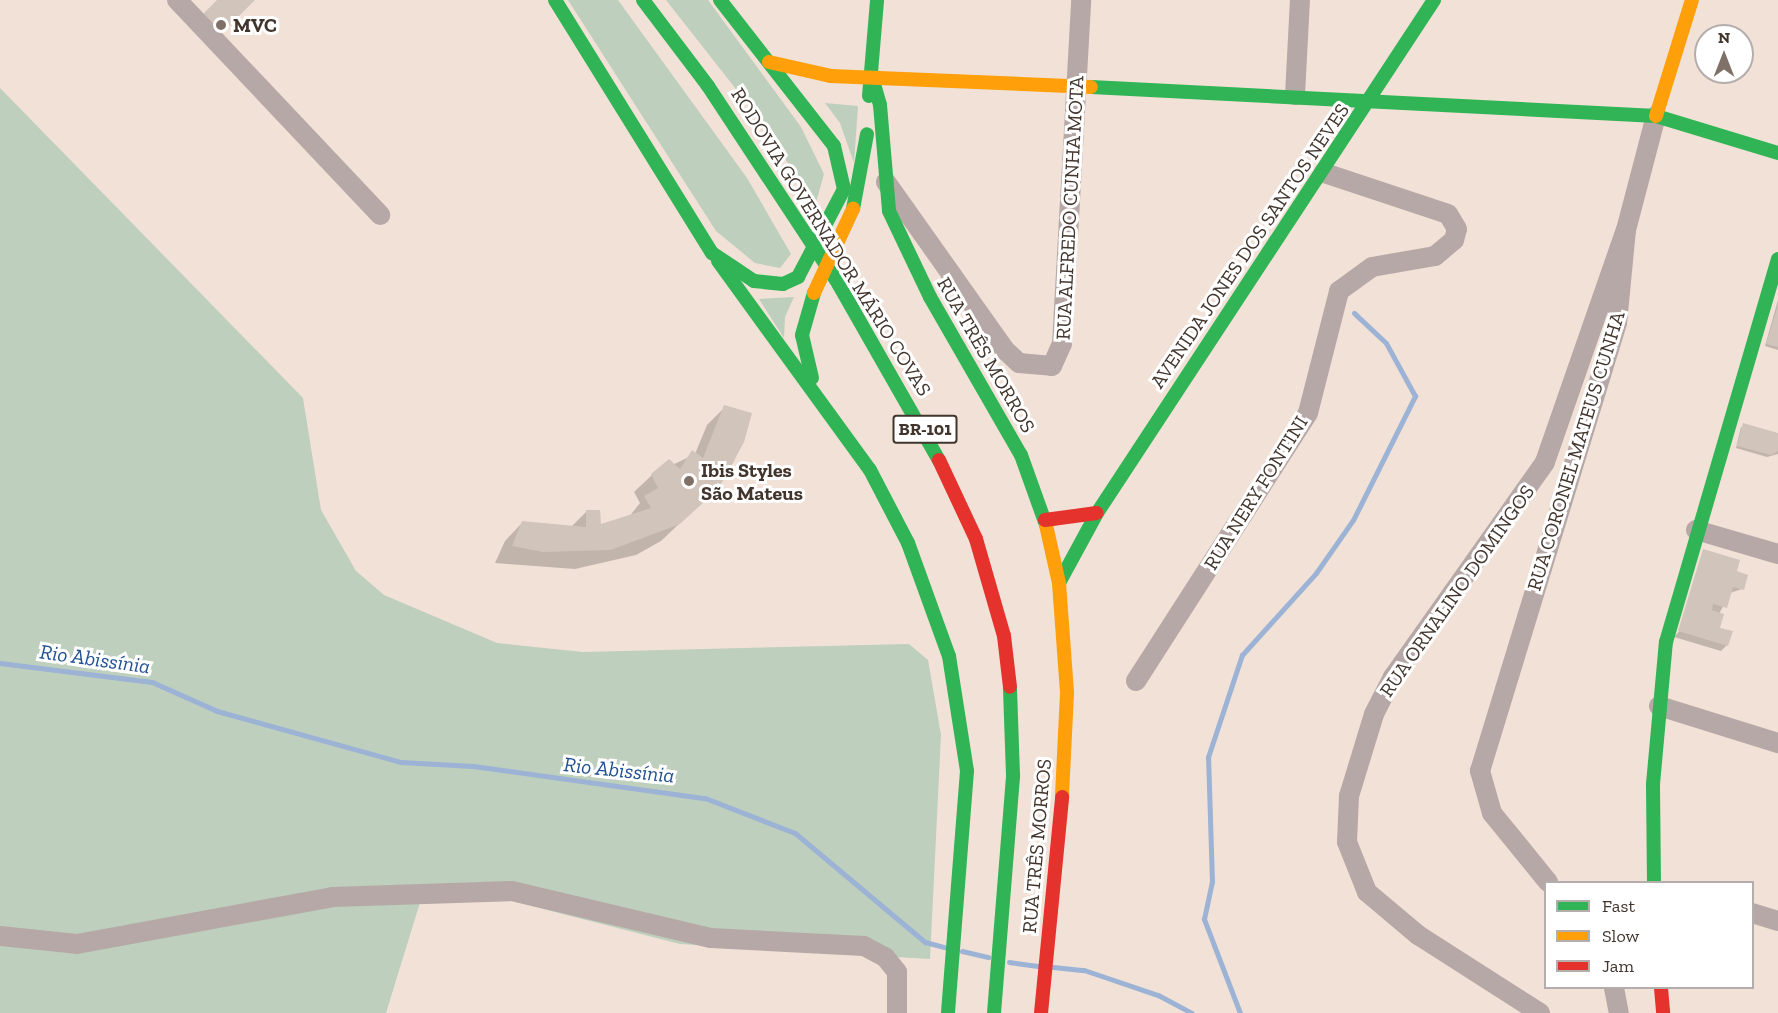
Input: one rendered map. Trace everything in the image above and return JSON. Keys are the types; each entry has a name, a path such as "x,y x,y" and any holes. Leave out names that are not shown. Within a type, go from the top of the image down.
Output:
{"main road":[{"path":"555,0 712,254 870,470 908,543 949,656 967,771 961,887 948,1013"},
{"name":"RODOVIA GOVERNADOR MÁRIO COVAS","path":"643,0 708,86 839,285 920,419 976,539 1001,626 1011,692 1013,775 994,1013"},
{"path":"712,254 754,281 783,284 798,277 844,189 834,146 720,0"},
{"path":"819,399 802,335 814,293 853,209 864,172 877,0"},
{"name":"AVENIDA JONES DOS SANTOS NEVES","path":"1059,583 1097,513 1324,173 1434,0"},
{"name":"RUA CORONEL MATEUS CUNHA","path":"1656,116 1692,0"},
{"path":"769,62 808,74 1373,98 1656,116 1778,153"},
{"name":"RUA TRÊS MORROS","path":"872,77 880,105 883,178 889,211 907,254 994,401 1045,520 1059,583 1067,693 1042,1008"},
{"path":"1654,881 1653,784 1666,642 1696,530 1778,259"},
{"path":"1045,520 1097,513"},
{"path":"1661,989 1663,1013"}],"street":[{"path":"177,0 380,214"},
{"name":"RUA ALFREDO CUNHA MOTA","path":"883,178 1005,350 1019,363 1052,366 1062,344 1081,0"},
{"path":"1294,95 1300,0"},
{"name":"RUA CORONEL MATEUS CUNHA","path":"1547,881 1492,813 1480,771 1617,323 1626,230 1656,116"},
{"name":"RUA NERY FONTINI","path":"1136,681 1308,413 1339,291 1372,267 1435,256 1454,240 1455,222 1448,214 1324,173"},
{"name":"RUA ORNALINO DOMINGOS","path":"1540,1013 1418,935 1367,892 1347,842 1349,796 1374,714 1393,677 1545,462 1626,230"},
{"path":"1696,530 1778,554"},
{"path":"1659,706 1778,743"},
{"path":"0,936 77,944 333,897 513,891 711,938 864,946 885,957 897,972 897,1013"},
{"path":"1754,915 1778,921"},
{"path":"1614,989 1619,1013"}],"green space":[{"path":"568,0 618,0 747,178 791,254 780,268 755,263 716,231"},
{"path":"666,0 708,0 801,127 824,174 815,206 761,121"},
{"path":"0,88 303,398 321,510 356,571 384,595 497,643 583,652 909,644 928,660 941,735 930,959 680,944 512,901 422,896 386,1013 0,1013"},
{"path":"825,103 858,106 854,163 840,123"},
{"path":"794,297 785,317 784,338 759,299"}],"building":[{"name":"MVC","path":"217,0 255,0 221,34 202,15"},
{"path":"1778,305 1778,347 1766,344"},
{"name":"Ibis Styles São Mateus","path":"724,405 752,413 744,442 719,488 680,524 611,550 543,552 512,546 522,521 586,527 586,510 600,510 601,524 651,508 644,496 658,488 651,474 669,459 680,469 692,450 703,458"},
{"path":"1743,423 1778,433 1778,451 1771,455 1737,446"},
{"path":"1703,549 1740,560 1737,571 1748,575 1744,590 1733,587 1727,608 1713,604 1712,610 1724,614 1720,628 1733,631 1728,646 1678,631"}],"waterway":[{"path":"1240,1013 1204,919 1212,882 1208,757 1242,655 1316,573 1353,520 1415,396 1386,343 1354,313"},
{"name":"Rio Abissínia","path":"0,663 152,682 217,711 401,762 473,766 705,798 795,833 925,942 944,947"},
{"name":"Rio Abissínia","path":"962,951 988,957"},
{"name":"Rio Abissínia","path":"1009,962 1038,966"},
{"name":"Rio Abissínia","path":"1053,967 1084,970 1158,995 1192,1013"}],"traffic: fast":[{"path":"555,0 712,253 754,281 783,284 798,277"},
{"path":"643,0 708,86 839,285 939,460"},
{"path":"720,0 834,146 844,189"},
{"path":"869,96 877,0"},
{"path":"1059,583 1097,513 1434,0"},
{"path":"872,77 880,105 889,211 930,297 1021,455 1046,525"},
{"path":"1091,87 1656,116 1778,153"},
{"path":"853,209 867,134"},
{"path":"798,277 844,189"},
{"path":"1654,881 1653,784 1666,642 1778,259"},
{"path":"718,261 870,470 908,543 949,656 967,771 948,1013"},
{"path":"812,378 802,335 814,293"},
{"path":"994,1013 1013,775 1010,687"}],"traffic: slow":[{"path":"1656,116 1692,0"},
{"path":"769,62 831,76 1091,87"},
{"path":"814,293 853,209"},
{"path":"1046,525 1059,583 1067,693 1062,797"}],"traffic: jam":[{"path":"939,460 976,539 1004,636 1010,687"},
{"path":"1045,520 1097,513"},
{"path":"1041,1013 1062,797"},
{"path":"1661,989 1663,1013"}],"place":[{"name":"MVC","path":"221,25"},
{"name":"Ibis Styles São Mateus","path":"689,481"}]}
